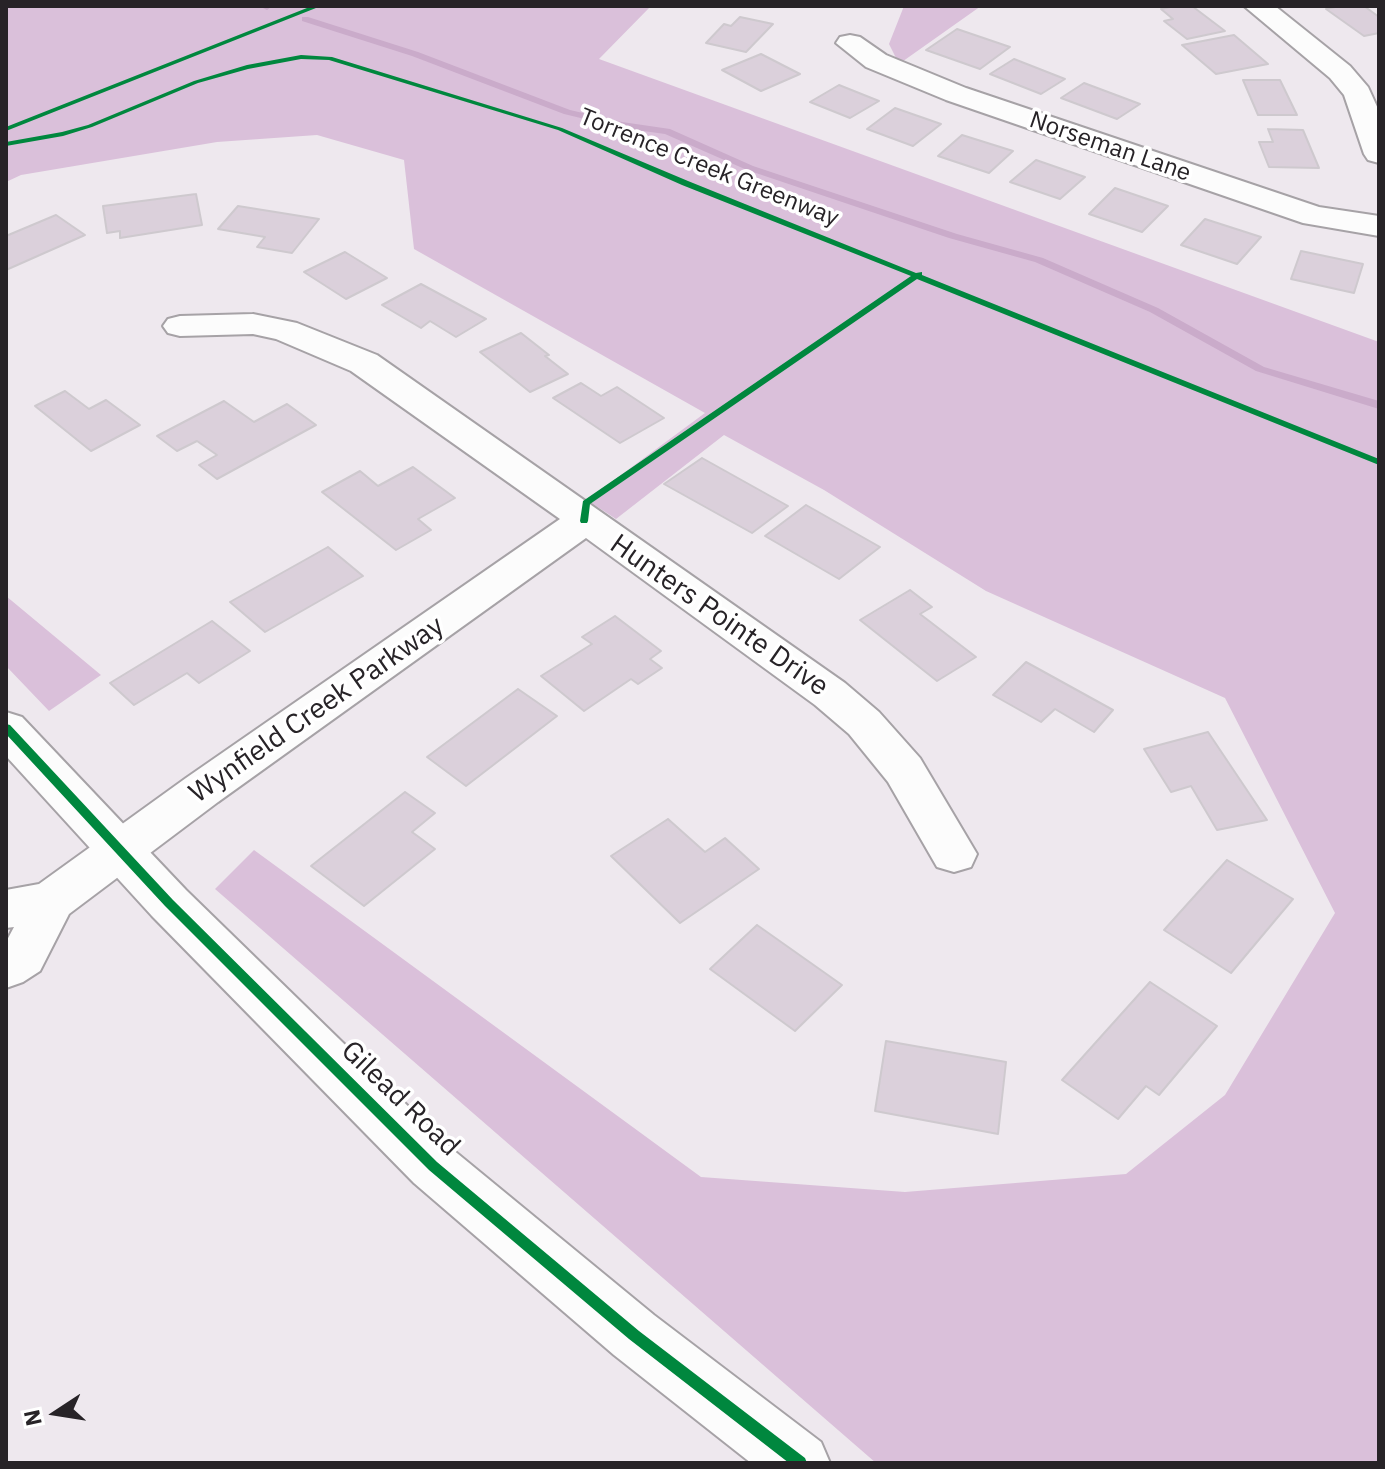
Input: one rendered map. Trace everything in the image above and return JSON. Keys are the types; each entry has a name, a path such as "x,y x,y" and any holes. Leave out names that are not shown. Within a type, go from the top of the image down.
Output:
{"street":[{"path":"1258,6 1340,72 1358,93 1379,154"},
{"name":"Norseman Lane","path":"850,43 876,61 971,100 1314,216 1379,226"},
{"name":"Hunters Pointe Drive","path":"180,326 253,324 285,330 364,363 830,694 864,723 904,770 954,854"},
{"name":"Wynfield Creek Parkway","path":"6,968 23,957 28,905 120,852 202,790 584,521"},
{"name":"Gilead Road","path":"6,728 120,852 306,1042 433,1166 634,1335 800,1463"}],"shaded area":[{"path":"6,6 651,6 599,59 1379,342 1379,1463 876,1463 215,889 254,850 701,1177 905,1192 1126,1174 1225,1095 1335,913 1225,698 986,591 824,490 724,435 616,519 587,500 705,413 414,249 404,160 317,135 217,142 21,175 6,182"},
{"path":"904,6 981,6 899,64 889,44"},
{"path":"6,596 101,675 49,711 6,666"}],"building":[{"path":"1192,6 1225,31 1187,39 1164,21 1173,19 1161,9"},
{"path":"1364,6 1379,17 1379,33 1364,36 1326,9"},
{"path":"740,17 773,24 746,52 706,43 724,24 731,26"},
{"path":"957,29 1010,47 980,69 926,50"},
{"path":"1234,35 1268,64 1216,74 1182,45"},
{"path":"761,54 800,74 761,91 722,70"},
{"path":"1014,59 1065,79 1041,94 990,74"},
{"path":"1243,80 1280,80 1297,115 1258,115"},
{"path":"1084,83 1140,104 1117,119 1061,98"},
{"path":"839,85 879,101 850,118 810,102"},
{"path":"895,108 941,124 913,146 867,129"},
{"path":"1268,129 1303,130 1319,168 1269,167 1259,142 1273,142"},
{"path":"962,135 1013,151 989,173 938,156"},
{"path":"1036,160 1085,177 1060,199 1010,182"},
{"path":"1115,188 1168,206 1142,232 1089,214"},
{"path":"196,194 202,225 120,238 120,231 107,233 103,206"},
{"path":"238,206 319,219 292,253 257,247 265,237 218,229"},
{"path":"56,215 85,235 6,270 6,236"},
{"path":"1205,219 1261,237 1237,264 1181,245"},
{"path":"1301,251 1363,264 1354,293 1291,279"},
{"path":"345,252 387,278 346,299 304,272"},
{"path":"421,284 486,319 456,337 430,321 421,328 382,305"},
{"path":"521,333 568,374 530,392 480,352"},
{"path":"581,383 601,396 617,387 664,418 620,443 553,398"},
{"path":"65,391 89,409 106,400 140,425 91,451 35,406"},
{"path":"224,401 254,422 287,404 316,425 217,479 199,465 217,455 197,441 177,451 157,436"},
{"path":"702,458 788,506 752,533 664,484"},
{"path":"413,467 455,498 418,519 431,530 396,550 322,492 360,471 378,486"},
{"path":"806,505 880,547 839,579 765,536"},
{"path":"328,547 363,576 265,632 230,602"},
{"path":"910,590 932,607 920,614 976,657 937,681 860,620"},
{"path":"615,616 661,651 650,659 662,668 638,684 631,679 584,711 541,676 592,644 582,637"},
{"path":"212,621 250,651 199,683 187,673 134,705 110,683"},
{"path":"1026,662 1113,710 1094,732 1055,709 1041,722 993,695"},
{"path":"518,689 557,716 466,786 427,757"},
{"path":"1208,732 1267,820 1217,830 1191,786 1171,792 1144,749"},
{"path":"405,792 435,813 412,832 435,849 364,906 311,866"},
{"path":"668,819 705,852 725,838 759,869 680,923 611,856"},
{"path":"1227,860 1293,899 1231,973 1164,930"},
{"path":"757,925 842,985 795,1031 710,969"},
{"path":"1150,982 1217,1026 1159,1095 1146,1086 1118,1119 1062,1080"},
{"path":"886,1041 1006,1062 998,1134 875,1111"}],"waterway":[{"path":"263,6 267,7"},
{"path":"305,19 415,54 567,112 622,125 667,131 750,168 953,236 1039,260 1154,310 1260,369 1379,405"}],"cycle path":[{"path":"6,129 318,6"},
{"name":"Torrence Creek Greenway","path":"6,144 90,126 196,82 247,67 301,57 330,58 560,129 685,183 1379,462"},
{"path":"584,521 586,503 919,274"},
{"path":"6,728 169,903 433,1166 634,1335 800,1463"}]}
